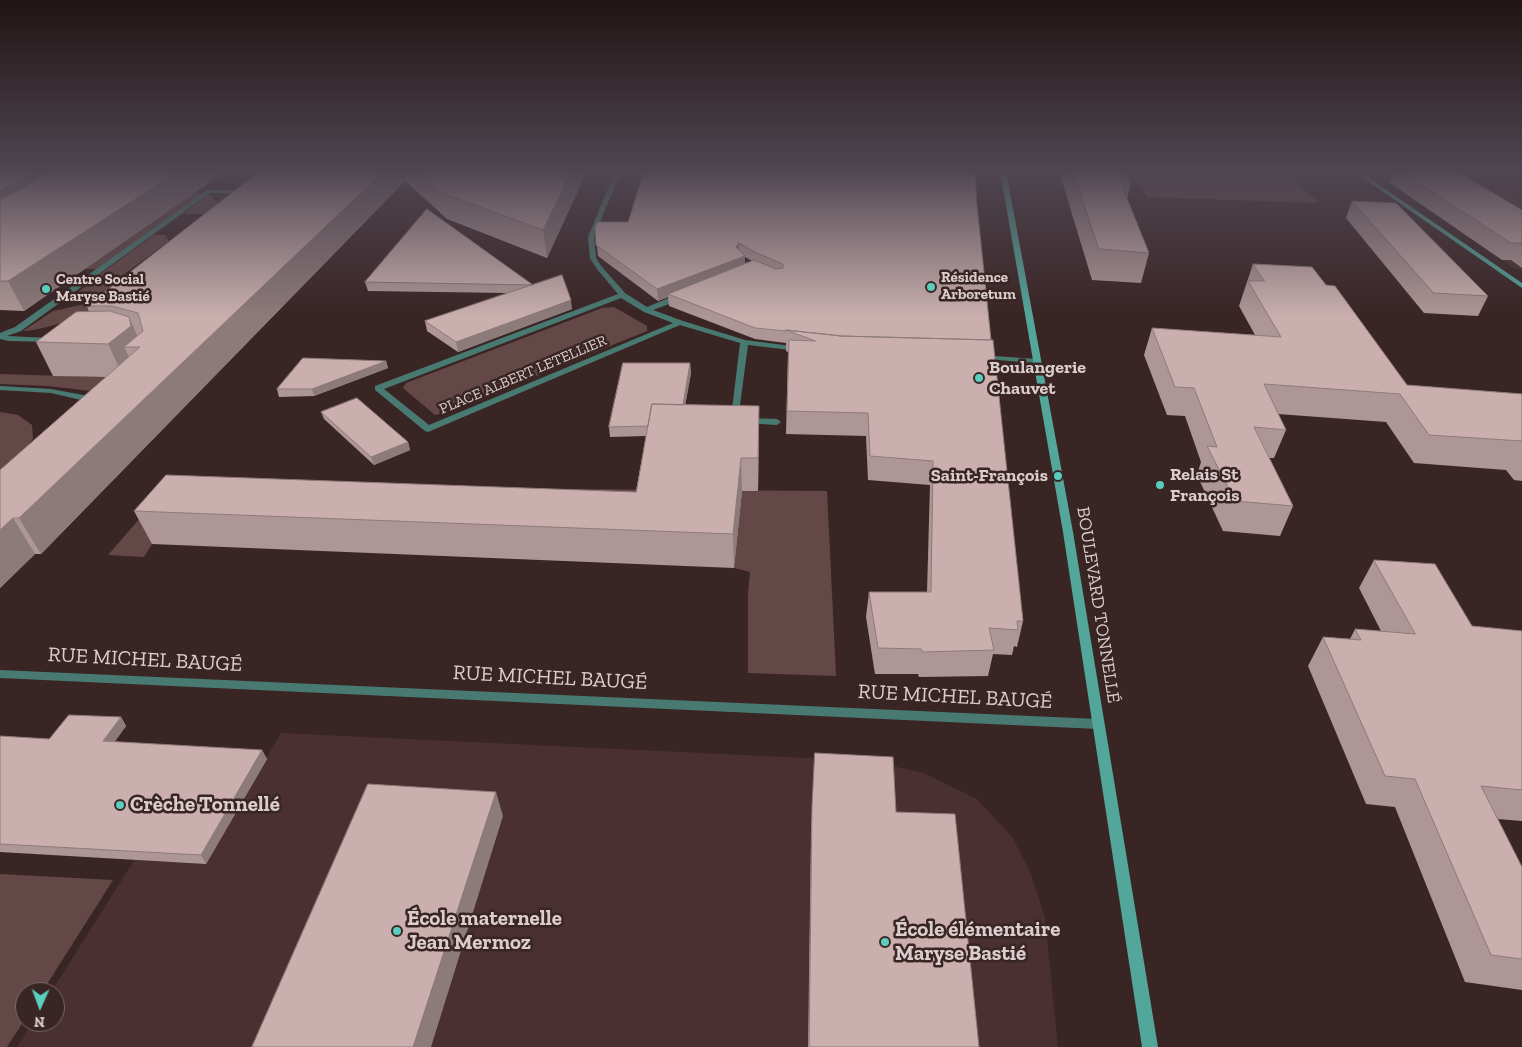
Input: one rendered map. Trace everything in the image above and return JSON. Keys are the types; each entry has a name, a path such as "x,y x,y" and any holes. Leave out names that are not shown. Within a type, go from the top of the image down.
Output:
{"main road":[{"name":"BOULEVARD TONNELLÉ","path":"1012,220 1068,532 1150,1047"},
{"path":"1428,220 1518,281 1522,286"}],"street":[{"path":"0,336 18,329 170,220"},
{"path":"598,220 591,237 593,258 622,295 648,310 680,324 744,342 811,351"},
{"path":"648,310 689,293"},
{"name":"PLACE ALBERT LETELLIER","path":"622,295 378,388 428,429 680,324"},
{"path":"0,336 9,339 62,341"},
{"path":"744,342 731,421 777,422"},
{"path":"977,357 1037,361"},
{"path":"0,388 50,392 97,401"},
{"name":"RUE MICHEL BAUGÉ","path":"0,674 1098,724"}],"shaded area":[{"path":"93,220 166,220 97,269 77,269"},
{"path":"1444,220 1522,220 1522,270 1514,268"},
{"path":"154,235 165,235 169,241 116,280 92,280"},
{"path":"90,284 140,284 118,302 85,300 62,302"},
{"path":"85,304 103,305 75,318 43,328 23,331 53,311"},
{"path":"614,307 647,326 647,331 445,413 435,415 403,388 406,383 602,308"},
{"path":"138,350 91,391 48,386 0,384 0,374 97,377"},
{"path":"0,412 18,415 32,425 33,439 17,459 0,470"},
{"path":"168,486 827,491 836,676 748,673 748,593 750,572 734,568 737,529 152,544 144,557 108,555"},
{"path":"281,733 870,761 924,773 977,799 1012,837 1031,874 1045,918 1058,1047 17,1047 26,1032 65,1032 65,982 57,982 135,859 206,863"},
{"path":"0,874 113,880 48,982 15,982 15,1032 17,1032 7,1047 0,1047"}],"building":[{"path":"0,220 103,220 8,281 0,281"},
{"path":"197,220 333,220 19,518 13,518 0,530 0,470 140,347 124,347 143,331 138,313 112,306 87,306"},
{"path":"418,220 442,220 533,285 365,282"},
{"path":"515,220 548,220 543,230"},
{"path":"629,220 979,220 991,340 841,336 755,328 668,294 754,260 776,269 783,268 783,264 739,243 736,247 745,256 657,289 596,245 595,227 597,222 628,222"},
{"path":"1089,220 1136,220 1149,253 1099,249"},
{"path":"1369,220 1413,220 1488,296 1434,293"},
{"path":"1476,220 1522,220 1522,244 1511,243"},
{"path":"1253,264 1312,267 1326,285 1335,286 1407,385 1522,394 1522,441 1429,435 1400,394 1264,384 1286,430 1254,427 1293,506 1235,501 1207,446 1217,447 1194,388 1175,387 1152,328 1281,337 1248,281 1264,281"},
{"path":"562,275 571,300 456,342 425,321"},
{"path":"110,311 129,317 131,326 108,344 36,342 76,312"},
{"path":"786,330 841,336 993,340 1023,621 1017,621 1018,630 989,628 994,650 923,652 921,649 878,648 869,592 931,592 933,461 870,456 868,413 787,411 789,340 815,341"},
{"path":"303,358 386,361 312,389 277,389"},
{"path":"623,363 690,363 683,405 652,404 648,426 609,427"},
{"path":"357,398 408,442 371,457 321,412"},
{"path":"652,404 759,406 758,458 741,458 733,534 134,511 166,475 636,492"},
{"path":"1374,560 1435,564 1472,626 1522,631 1522,790 1481,786 1522,867 1522,959 1491,955 1415,779 1385,776 1323,637 1361,640 1355,629 1415,634"},
{"name":"Crèche Tonnellé","path":"69,715 121,717 103,741 262,750 201,855 0,844 0,736 49,739"},
{"name":"École élémentaire Maryse Bastié","path":"815,753 893,757 896,812 955,814 979,1047 809,1047 812,807"},
{"name":"École maternelle Jean Mermoz","path":"368,784 496,792 413,1047 252,1047"}],"place":[{"name":"Résidence Arboretum","path":"931,287"},
{"name":"Centre Social Maryse Bastié","path":"46,289"},
{"name":"Boulangerie Chauvet","path":"979,378"},
{"name":"Saint-François","path":"1058,476"},
{"name":"Relais St François","path":"1160,485"},
{"name":"Crèche Tonnellé","path":"120,805"},
{"name":"École maternelle Jean Mermoz","path":"397,931"},
{"name":"École élémentaire Maryse Bastié","path":"885,942"}]}
